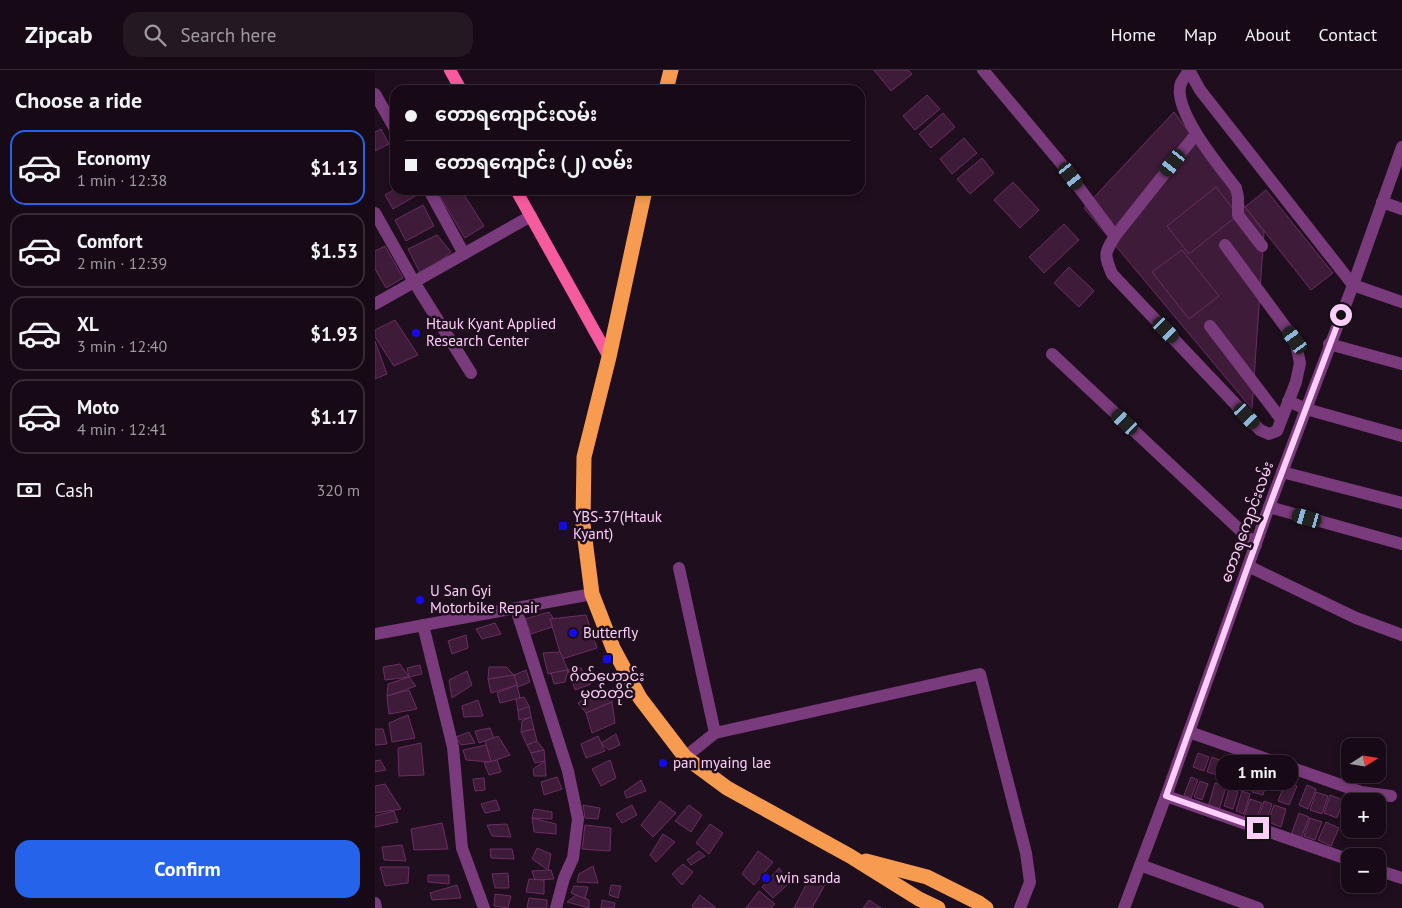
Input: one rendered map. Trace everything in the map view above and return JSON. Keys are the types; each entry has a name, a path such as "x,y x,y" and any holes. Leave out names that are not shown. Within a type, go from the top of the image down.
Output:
{"highway":[{"path":"667,85 671,70"},
{"path":"644,195 609,357 584,457 583,524 592,594 613,648 640,698 685,757 727,788 850,856 919,899 938,908"},
{"path":"850,856 927,877 986,908"}],"main road":[{"path":"450,70 458,85"},
{"path":"520,195 609,357"}],"street":[{"path":"983,70 1060,162 1115,236"},
{"path":"1189,70 1181,84 1180,95 1183,108 1196,134 1236,188 1238,215 1262,246"},
{"path":"1189,70 1200,90 1353,285 1402,302"},
{"path":"375,94 380,115 390,125"},
{"path":"1196,134 1115,236 1107,249 1106,258 1112,274 1260,430 1269,434 1277,430 1296,382 1300,363 1295,340 1225,244"},
{"name":"တောရကျောင်းလမ်း","path":"1124,908 1255,545 1329,344 1353,285 1402,147"},
{"path":"432,195 464,254"},
{"path":"1382,202 1402,209"},
{"path":"375,213 414,282 471,373"},
{"path":"375,304 531,216"},
{"path":"1210,326 1281,419"},
{"path":"1329,344 1402,364"},
{"path":"1052,354 1255,545"},
{"path":"1289,401 1306,408 1402,436"},
{"path":"1282,472 1402,503"},
{"path":"1269,507 1402,544"},
{"path":"1248,566 1357,618 1402,635"},
{"path":"679,568 715,733"},
{"path":"375,634 592,594"},
{"path":"516,609 568,771 578,818 573,858 564,878 556,908"},
{"path":"423,625 453,747 463,848 484,908"},
{"path":"685,757 715,733 980,674 1026,853 1030,882 1020,908"},
{"path":"1189,732 1361,792 1391,796"},
{"path":"1166,796 1341,857"},
{"path":"1140,865 1259,908"},
{"path":"1386,873 1402,878"},
{"path":"375,903 376,908"}],"building":[{"path":"874,70 908,70 912,74 891,91"},
{"path":"927,95 940,109 915,130 903,116"},
{"path":"1174,112 1264,232 1252,409 1084,208"},
{"path":"943,113 955,127 931,148 919,134"},
{"path":"381,129 389,144 375,151 375,132"},
{"path":"964,138 977,153 952,174 940,159"},
{"path":"982,158 994,173 970,194 957,179"},
{"path":"1013,182 1039,210 1020,228 994,200"},
{"path":"1216,187 1238,215 1189,254 1167,226"},
{"path":"1266,190 1333,273 1311,290 1245,207"},
{"path":"390,192 390,195 417,195 393,209 385,195"},
{"path":"439,195 464,195 484,226 465,238"},
{"path":"423,205 434,226 406,241 395,220"},
{"path":"1064,224 1079,240 1044,273 1029,257"},
{"path":"437,235 451,252 422,277 408,249"},
{"path":"385,246 403,278 386,288 375,269 375,251"},
{"path":"1182,250 1219,296 1189,319 1152,272"},
{"path":"1069,267 1094,291 1079,307 1054,283"},
{"path":"395,320 418,355 394,366 375,337 375,330"},
{"path":"375,341 387,374 375,379"},
{"path":"549,612 558,625 531,634 525,619"},
{"name":"Butterfly","path":"586,615 597,648 562,659 550,619"},
{"path":"495,623 501,634 482,639 476,629"},
{"path":"466,635 468,648 452,654 448,641"},
{"path":"560,652 568,670 548,674 543,653"},
{"path":"400,664 409,677 385,680 383,667"},
{"path":"420,665 422,674 409,677 407,668"},
{"path":"489,667 506,667 514,675 488,679"},
{"path":"581,668 591,684 575,690 568,670"},
{"path":"526,670 530,682 518,687 514,675"},
{"path":"568,670 565,682 554,684 551,673"},
{"path":"467,671 472,685 452,698 449,680"},
{"path":"514,675 517,685 491,693 488,679"},
{"path":"409,677 416,686 387,696 388,684"},
{"path":"517,685 520,698 500,703 497,693"},
{"path":"613,688 612,702 586,713 578,703 597,692"},
{"path":"409,690 417,709 389,714 387,696"},
{"path":"524,697 529,706 518,711 516,699"},
{"path":"478,700 483,716 464,717 462,706"},
{"path":"612,702 615,723 592,733 586,713"},
{"path":"529,706 531,717 519,720 518,711"},
{"path":"408,715 415,738 392,742 389,723"},
{"path":"531,717 534,729 521,732 522,721"},
{"path":"490,728 494,738 479,743 475,731"},
{"path":"375,729 383,729 387,744 375,745"},
{"path":"534,729 537,741 527,745 521,732"},
{"path":"469,732 475,743 461,745 456,737"},
{"path":"616,734 620,745 609,750 601,743"},
{"path":"498,736 510,755 491,762 485,741"},
{"path":"598,736 605,751 586,758 581,744"},
{"path":"537,741 544,750 531,753 527,745"},
{"path":"421,743 424,775 399,776 398,748"},
{"path":"486,745 491,762 466,760 463,750"},
{"path":"544,750 545,761 535,763 531,753"},
{"path":"1198,753 1209,757 1204,771 1193,767"},
{"path":"1212,757 1222,761 1217,775 1207,772"},
{"path":"380,760 386,770 375,772 375,761"},
{"path":"497,760 501,772 489,775 484,763"},
{"path":"610,760 616,778 601,786 592,769"},
{"path":"545,761 546,776 534,776 533,769"},
{"path":"1224,765 1239,770 1236,780 1221,775"},
{"path":"1246,770 1255,773 1249,790 1240,787"},
{"path":"1258,774 1268,778 1263,795 1252,792"},
{"path":"557,777 562,789 544,795 541,782"},
{"path":"1191,777 1198,780 1191,798 1184,795"},
{"path":"484,778 485,790 475,791 473,779"},
{"path":"641,780 646,791 627,798 624,792"},
{"path":"1200,781 1208,784 1202,800 1194,797"},
{"path":"1286,781 1297,786 1289,805 1278,801"},
{"path":"1215,783 1226,787 1219,810 1208,807"},
{"path":"385,784 401,809 375,813 375,786"},
{"path":"1307,785 1316,789 1308,809 1299,805"},
{"path":"1229,789 1238,792 1233,809 1224,806"},
{"path":"1242,791 1250,794 1244,814 1236,811"},
{"path":"1316,792 1328,796 1322,814 1310,810"},
{"path":"1330,795 1341,799 1337,818 1324,813"},
{"path":"1250,799 1262,803 1255,822 1244,818"},
{"path":"496,800 500,810 485,813 481,804"},
{"path":"660,801 676,813 653,837 641,825"},
{"path":"1264,801 1272,804 1266,822 1258,820"},
{"path":"583,805 600,808 598,819 585,818"},
{"path":"632,805 637,815 622,823 616,814"},
{"path":"689,805 702,815 691,832 675,821"},
{"path":"1274,805 1286,809 1281,827 1268,822"},
{"path":"534,809 552,812 552,819 532,818"},
{"path":"394,811 398,822 375,827 375,816"},
{"path":"1299,813 1309,817 1301,839 1291,835"},
{"path":"532,818 556,824 556,834 534,832"},
{"path":"1310,818 1322,822 1315,840 1304,836"},
{"path":"1326,822 1339,828 1331,846 1318,840"},
{"path":"442,823 448,849 414,850 411,829"},
{"path":"507,824 511,837 492,836 487,825"},
{"path":"710,824 723,833 709,854 696,843"},
{"path":"585,825 611,828 610,851 582,849"},
{"path":"663,834 675,842 656,862 650,855"},
{"path":"402,845 406,861 384,860 382,847"},
{"path":"537,848 551,854 548,870 532,859"},
{"path":"490,849 512,849 514,859 491,858"},
{"path":"699,851 705,856 691,865 687,860"},
{"path":"758,851 773,862 754,885 742,874"},
{"path":"683,864 693,872 682,885 672,874"},
{"path":"593,866 598,883 577,882 579,874"},
{"path":"380,867 409,867 408,883 385,886"},
{"path":"779,868 789,883 773,898 762,887"},
{"path":"551,870 554,879 535,880 532,871"},
{"path":"508,873 509,888 495,888 492,874"},
{"path":"428,875 449,875 449,884 428,882"},
{"path":"811,875 827,881 812,908 794,908"},
{"path":"529,879 544,880 544,894 526,892"},
{"path":"457,885 461,898 432,900 430,893"},
{"path":"611,885 621,886 618,898 609,895"},
{"path":"574,886 588,887 585,899 571,893"},
{"path":"759,891 775,904 771,908 746,908"},
{"path":"495,894 511,896 508,908 494,906"},
{"path":"576,895 589,900 589,908 567,902"},
{"path":"700,895 715,908 694,908 692,906"},
{"path":"529,898 547,900 547,908 527,908"},
{"path":"602,900 615,903 614,908 601,908"},
{"path":"869,900 881,908 863,908"}],"place":[{"name":"Htauk Kyant Applied Research Center","path":"416,333"},
{"name":"YBS-37(Htauk Kyant)","path":"563,526"},
{"name":"U San Gyi Motorbike Repair","path":"420,600"},
{"name":"Butterfly","path":"573,633"},
{"name":"ဂိတ်ဟောင်း မှတ်တိုင်","path":"607,659"},
{"name":"pan myaing lae","path":"663,763"},
{"name":"win sanda","path":"766,878"}],"route":[{"path":"1258,828 1166,796 1269,507 1341,315"}]}
